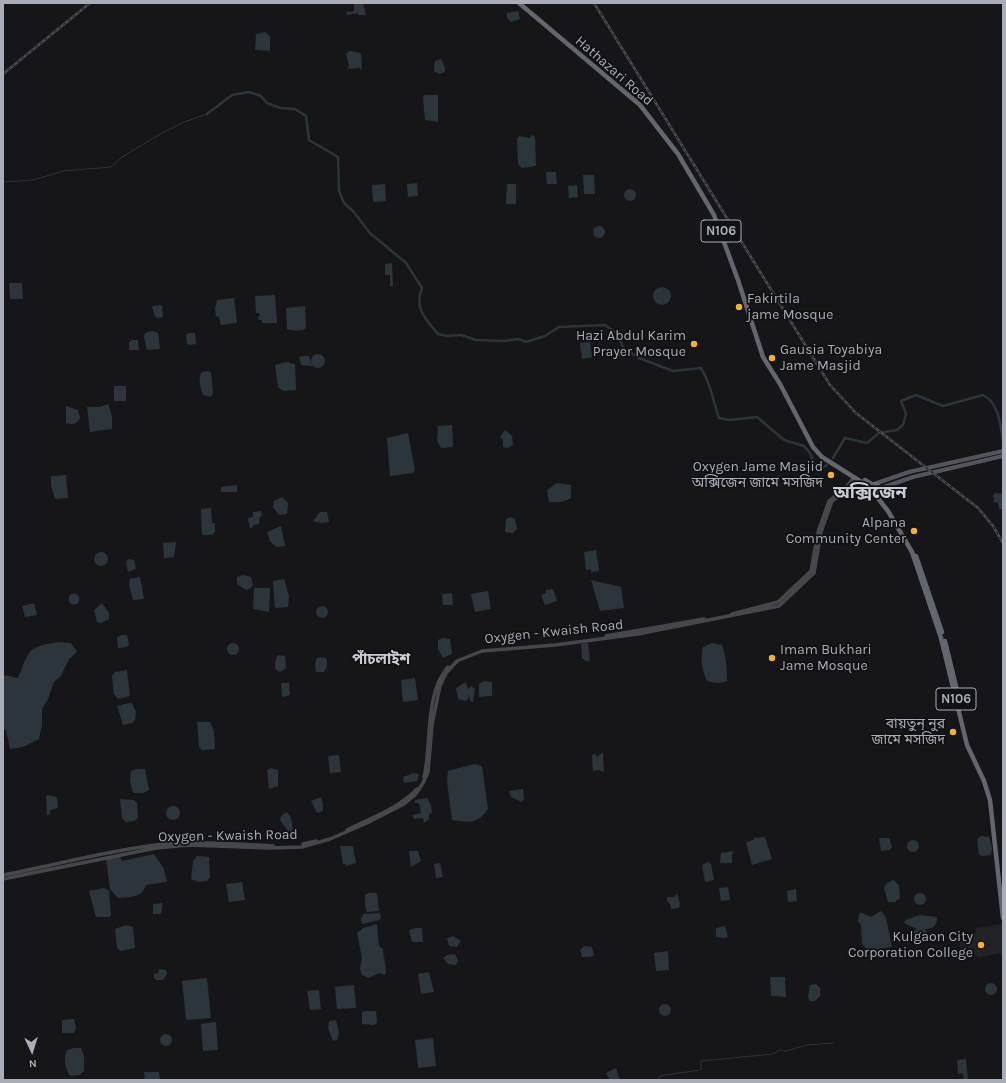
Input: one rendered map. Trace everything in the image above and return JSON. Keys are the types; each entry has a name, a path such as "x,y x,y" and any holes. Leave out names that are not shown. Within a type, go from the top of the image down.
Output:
{"highway":[{"name":"Hathazari Road","path":"519,3 640,104 678,154 714,215 767,366 780,384 818,454 856,479 874,488"},
{"name":"Hathazari Road","path":"523,3 641,102 671,140 691,169 718,216 766,359 782,383 812,440 820,452 834,463 874,488"},
{"name":"N106","path":"874,488 904,532 920,564 935,608 953,668 969,744 988,785 993,804 1003,904"},
{"name":"N106","path":"874,488 912,552 941,638 967,745 984,781 990,800 1003,918"}],"main road":[{"path":"874,488 909,472 1002,451"},
{"path":"874,488 913,476 1003,457"},
{"name":"Oxygen - Kwaish Road","path":"3,875 150,846 188,843 290,846 317,841 340,833 402,801 412,794 421,783 425,775 430,721 437,686 444,671 456,660 477,650 487,648 561,642 601,636 710,618 775,604 783,599 812,570 818,532 829,501 856,479"},
{"name":"Oxygen - Kwaish Road","path":"3,879 108,856 156,848 189,845 269,848 302,846 330,839 367,823 404,804 415,795 423,783 428,772 432,725 440,686 446,673 457,661 482,651 534,647 638,634 779,606 814,573 821,532 832,501 856,479"}],"shaded area":[{"path":"354,3 363,3 366,15 358,15 358,13 347,15 347,11 354,11"},
{"path":"518,11 520,19 511,22 507,18 507,13"},
{"path":"265,32 270,37 270,51 255,50 256,34"},
{"path":"349,51 361,53 362,70 359,68 347,69 349,66 346,54"},
{"path":"441,59 445,67 445,72 439,74 434,71 435,61"},
{"path":"425,95 438,95 438,122 425,120 423,97"},
{"path":"531,135 535,137 536,166 522,168 518,164 517,139 519,136 530,138"},
{"path":"546,172 556,172 557,184 547,184"},
{"path":"583,175 594,175 595,194 584,194"},
{"path":"417,183 418,196 408,197 407,184"},
{"path":"385,184 386,201 373,202 372,185"},
{"path":"507,184 516,184 516,204 506,204"},
{"path":"577,185 578,197 569,198 568,186"},
{"path":"630,189 634,191 636,195 634,199 630,201 626,199 624,195 626,191"},
{"path":"597,226 601,226 605,232 601,238 597,238 593,234 593,230"},
{"path":"392,263 393,286 390,286 390,275 385,275 385,264"},
{"path":"9,283 22,283 23,299 10,299"},
{"path":"662,287 668,290 671,296 668,302 662,305 656,302 653,296 656,290"},
{"path":"275,295 277,323 262,323 262,320 259,320 258,317 260,316 259,313 256,313 255,296"},
{"path":"234,298 237,323 221,325 219,317 216,316 215,309 217,300"},
{"path":"152,306 162,306 163,317 157,318 154,314"},
{"path":"305,306 306,328 297,331 287,329 286,308"},
{"path":"152,331 158,333 160,349 147,350 144,337 145,333"},
{"path":"195,333 196,344 189,345 187,343 186,334"},
{"path":"132,340 138,340 139,350 129,350 129,342"},
{"path":"590,342 592,357 582,359 580,343"},
{"path":"318,354 323,356 325,361 323,366 318,368 313,366 311,361 313,356"},
{"path":"309,356 312,366 301,365 299,357"},
{"path":"286,362 295,364 296,390 283,391 278,387 275,365"},
{"path":"202,372 211,372 213,393 211,397 203,395 200,384"},
{"path":"114,386 126,386 126,401 114,401"},
{"path":"108,404 112,416 112,429 90,432 87,407 100,407"},
{"path":"66,406 78,410 80,418 78,422 73,424 66,423"},
{"path":"452,425 453,447 441,448 437,440 438,426"},
{"path":"505,430 512,436 513,445 508,448 503,447 503,440 500,437"},
{"path":"408,433 415,470 413,473 390,476 387,438"},
{"path":"66,475 68,498 55,499 51,485 51,476"},
{"path":"557,483 571,485 571,498 561,502 549,502 547,490"},
{"path":"237,485 237,492 221,492 221,487"},
{"path":"996,492 997,494 1003,494 1003,509 999,509 998,503 994,502 993,500 995,500 993,496"},
{"path":"282,497 288,503 287,514 279,515 273,507 274,501"},
{"path":"211,508 212,523 203,524 215,523 215,532 212,535 203,535 201,509"},
{"path":"261,511 262,516 260,517 259,524 254,525 250,529 248,518 253,517 253,512"},
{"path":"320,512 327,512 329,522 322,523 313,521"},
{"path":"510,517 515,519 517,529 513,533 505,532 506,519"},
{"path":"281,526 285,546 276,547 270,541 267,532"},
{"path":"176,542 174,557 164,558 163,543"},
{"path":"596,550 599,571 591,572 591,569 586,570 584,552"},
{"path":"101,552 106,554 108,559 106,564 101,566 96,564 94,559 96,554"},
{"path":"128,559 134,560 136,569 128,572 126,562"},
{"path":"243,575 251,577 253,585 251,588 246,590 237,584 237,577"},
{"path":"140,577 144,599 133,600 129,585 130,579"},
{"path":"284,579 289,596 288,607 275,608 273,581"},
{"path":"591,580 621,587 624,608 600,611"},
{"path":"254,588 270,588 269,612 253,609"},
{"path":"553,589 557,601 545,605 541,595 546,593 546,590"},
{"path":"488,591 491,609 475,612 471,594"},
{"path":"74,593 78,595 80,599 78,603 74,605 70,603 68,599 70,595"},
{"path":"452,593 453,605 443,605 442,594"},
{"path":"34,603 37,615 25,617 22,606"},
{"path":"102,603 109,613 109,619 101,623 97,622 94,610"},
{"path":"322,606 326,608 328,612 326,616 322,618 318,616 316,612 318,608"},
{"path":"127,635 129,644 127,647 118,648 117,637"},
{"path":"443,638 450,639 452,654 443,658 438,649 438,640"},
{"path":"59,642 71,643 77,652 69,659 61,676 54,682 48,699 42,709 42,725 39,739 23,747 10,749 6,730 3,729 3,675 18,678 31,651 41,646"},
{"path":"231,643 235,643 239,649 235,655 231,655 227,651 227,647"},
{"path":"588,643 590,661 585,661 582,659 581,644"},
{"path":"712,643 722,645 726,663 727,681 717,683 707,681 702,664 702,652 703,647"},
{"path":"278,655 285,656 286,668 280,672 275,669 275,662"},
{"path":"323,657 327,659 327,667 324,672 316,672 315,664 317,658"},
{"path":"127,670 130,696 118,699 114,694 112,676 115,672"},
{"path":"415,678 418,700 403,702 401,680"},
{"path":"485,681 492,682 492,696 479,697 479,684"},
{"path":"466,682 468,689 471,686 475,689 473,702 470,701 469,694 466,701 458,699 456,688"},
{"path":"281,683 289,683 290,695 282,697"},
{"path":"132,703 136,712 135,720 132,723 123,725 117,706"},
{"path":"197,722 210,722 214,731 215,749 202,750 199,747"},
{"path":"603,752 604,772 598,770 593,771 592,755 595,754 597,757"},
{"path":"339,755 341,772 330,773 328,756"},
{"path":"474,764 482,766 488,809 477,820 463,822 452,820 447,781 448,771"},
{"path":"271,768 278,770 278,786 269,789 267,770"},
{"path":"145,769 149,790 143,793 133,793 130,781 131,771"},
{"path":"414,773 419,774 417,781 404,783 403,777"},
{"path":"523,789 524,799 522,802 511,797 509,791"},
{"path":"46,796 57,797 58,808 50,810 50,814 47,815"},
{"path":"321,797 323,811 317,813 311,801"},
{"path":"427,798 431,805 432,813 429,814 429,819 424,823 423,818 414,819 412,815 421,813 419,803 415,803 415,800"},
{"path":"120,799 134,800 137,803 138,818 134,821 126,822 122,818"},
{"path":"173,806 178,808 180,813 178,818 173,820 168,818 166,813 168,808"},
{"path":"287,812 291,818 293,830 289,832 280,820 281,816"},
{"path":"981,836 989,837 992,848 991,855 979,855 977,839"},
{"path":"765,837 772,859 752,865 746,842 754,840 754,838"},
{"path":"879,838 889,838 892,847 890,850 881,851"},
{"path":"913,840 917,842 919,846 917,850 913,852 909,850 907,846 909,842"},
{"path":"340,846 353,846 356,863 346,866 346,864 343,864"},
{"path":"409,851 418,851 421,861 411,867"},
{"path":"734,851 732,854 732,863 720,863 721,853"},
{"path":"154,854 164,869 167,882 146,885 139,895 118,898 110,889 106,859 120,856 122,861"},
{"path":"197,856 209,857 210,877 207,881 198,882 191,879 193,861"},
{"path":"707,862 711,864 714,880 705,882 702,865"},
{"path":"440,863 443,877 436,878 434,864"},
{"path":"894,880 899,886 900,898 895,902 888,902 884,888 887,883"},
{"path":"242,882 245,900 229,902 226,884"},
{"path":"728,887 730,900 721,901 719,888"},
{"path":"104,888 109,891 111,915 109,917 96,917 89,891"},
{"path":"796,889 797,901 788,902 787,891"},
{"path":"368,893 377,893 379,911 367,912 365,906 365,895"},
{"path":"918,893 922,893 926,899 922,905 918,905 914,901 914,897"},
{"path":"677,894 680,903 679,908 671,909 670,904 667,901 667,897 674,897"},
{"path":"163,903 161,914 153,914 153,904"},
{"path":"881,911 886,918 892,947 869,951 862,944 861,925 858,921 860,912 871,917"},
{"path":"380,913 381,918 379,920 362,924 361,918 363,917 363,914"},
{"path":"919,915 937,917 937,920 934,927 924,929 927,931 928,937 914,942 914,931 917,929 904,923 906,920"},
{"path":"377,924 379,946 383,949 386,972 385,975 379,973 369,978 362,975 360,969 362,958 357,933 363,928"},
{"name":"Kulgaon City Corporation College","path":"1002,924 1003,953 979,957 972,954 961,956 959,937 976,932 976,928"},
{"path":"126,925 133,927 135,948 121,951 117,948 115,929"},
{"path":"725,926 728,937 716,937 716,928"},
{"path":"422,928 423,942 412,942 409,930"},
{"path":"453,936 461,941 457,947 449,946 447,938"},
{"path":"584,946 592,947 594,955 590,957 582,957 580,950"},
{"path":"668,951 669,970 656,971 654,953"},
{"path":"455,954 458,961 456,965 448,964 443,958 447,955"},
{"path":"159,969 166,970 167,974 163,980 156,980 154,978 154,974 158,973"},
{"path":"429,972 434,992 421,994 418,974"},
{"path":"770,977 785,977 786,997 771,996"},
{"path":"207,978 211,1018 186,1020 182,981"},
{"path":"991,983 995,985 997,989 995,993 991,995 987,993 985,989 987,985"},
{"path":"816,984 820,988 820,996 815,1001 810,1001 808,997 810,985"},
{"path":"354,985 356,1008 337,1009 335,987"},
{"path":"319,990 321,1009 310,1010 307,991"},
{"path":"663,1004 667,1004 671,1010 667,1016 663,1016 659,1012 659,1008"},
{"path":"376,1011 377,1023 374,1025 362,1024 362,1012"},
{"path":"74,1019 76,1027 74,1033 62,1033 62,1020"},
{"path":"336,1020 339,1033 337,1040 333,1041 328,1028 329,1021"},
{"path":"216,1022 218,1050 203,1051 201,1024"},
{"path":"164,1034 168,1034 172,1040 168,1046 164,1046 160,1042 160,1038"},
{"path":"433,1038 436,1066 418,1068 415,1040"},
{"path":"81,1048 84,1056 84,1071 80,1075 70,1076 66,1066 65,1057 67,1050"},
{"path":"966,1059 968,1080 964,1080 963,1073 958,1074 957,1060"},
{"path":"616,1068 620,1080 610,1080 606,1073"},
{"path":"144,1072 159,1072 160,1080 145,1080"}],"waterway":[{"path":"207,114 232,95 249,92 261,96 267,103 280,108 295,109 306,116 309,140 338,157 339,191 344,203 353,211 370,233 406,263 422,288 419,302 422,313 438,334 447,336 461,335 476,340 504,341 518,339 526,342 545,336 559,327 605,325 618,334 623,348 639,358 673,371 701,368 710,387 719,418 729,420 757,417 784,440 804,446 810,453 815,466 822,468 827,465"},
{"path":"3,182 33,180 63,171 111,167 122,157 162,133 184,122 207,114"},
{"path":"833,458 845,438 867,443 879,433 897,430 903,425 906,414 901,401 916,395 943,406 983,395 996,409 1000,421 1003,440"},
{"path":"657,1080 660,1076 701,1070 701,1061 773,1054 779,1050 786,1051 807,1045 833,1043"},
{"path":"639,1080 644,1080"}],"railway":[{"path":"3,74 90,3"},
{"path":"594,3 830,385 856,413 978,508 993,526 1003,543"}],"place":[{"name":"Fakirtila jame Mosque","path":"739,307"},
{"name":"Hazi Abdul Karim Prayer Mosque","path":"694,344"},
{"name":"Gausia Toyabiya Jame Masjid","path":"772,358"},
{"name":"Oxygen Jame Masjid অক্সিজেন জামে মসজিদ","path":"831,475"},
{"name":"Alpana Community Center","path":"914,531"},
{"name":"Imam Bukhari Jame Mosque","path":"772,658"},
{"name":"বায়তুন্ নুর জামে মসজিদ","path":"953,732"},
{"name":"Kulgaon City Corporation College","path":"981,945"}],"district":[{"name":"অক্সিজেন","path":"870,493"},
{"name":"পাঁচলাইশ","path":"381,660"}]}
